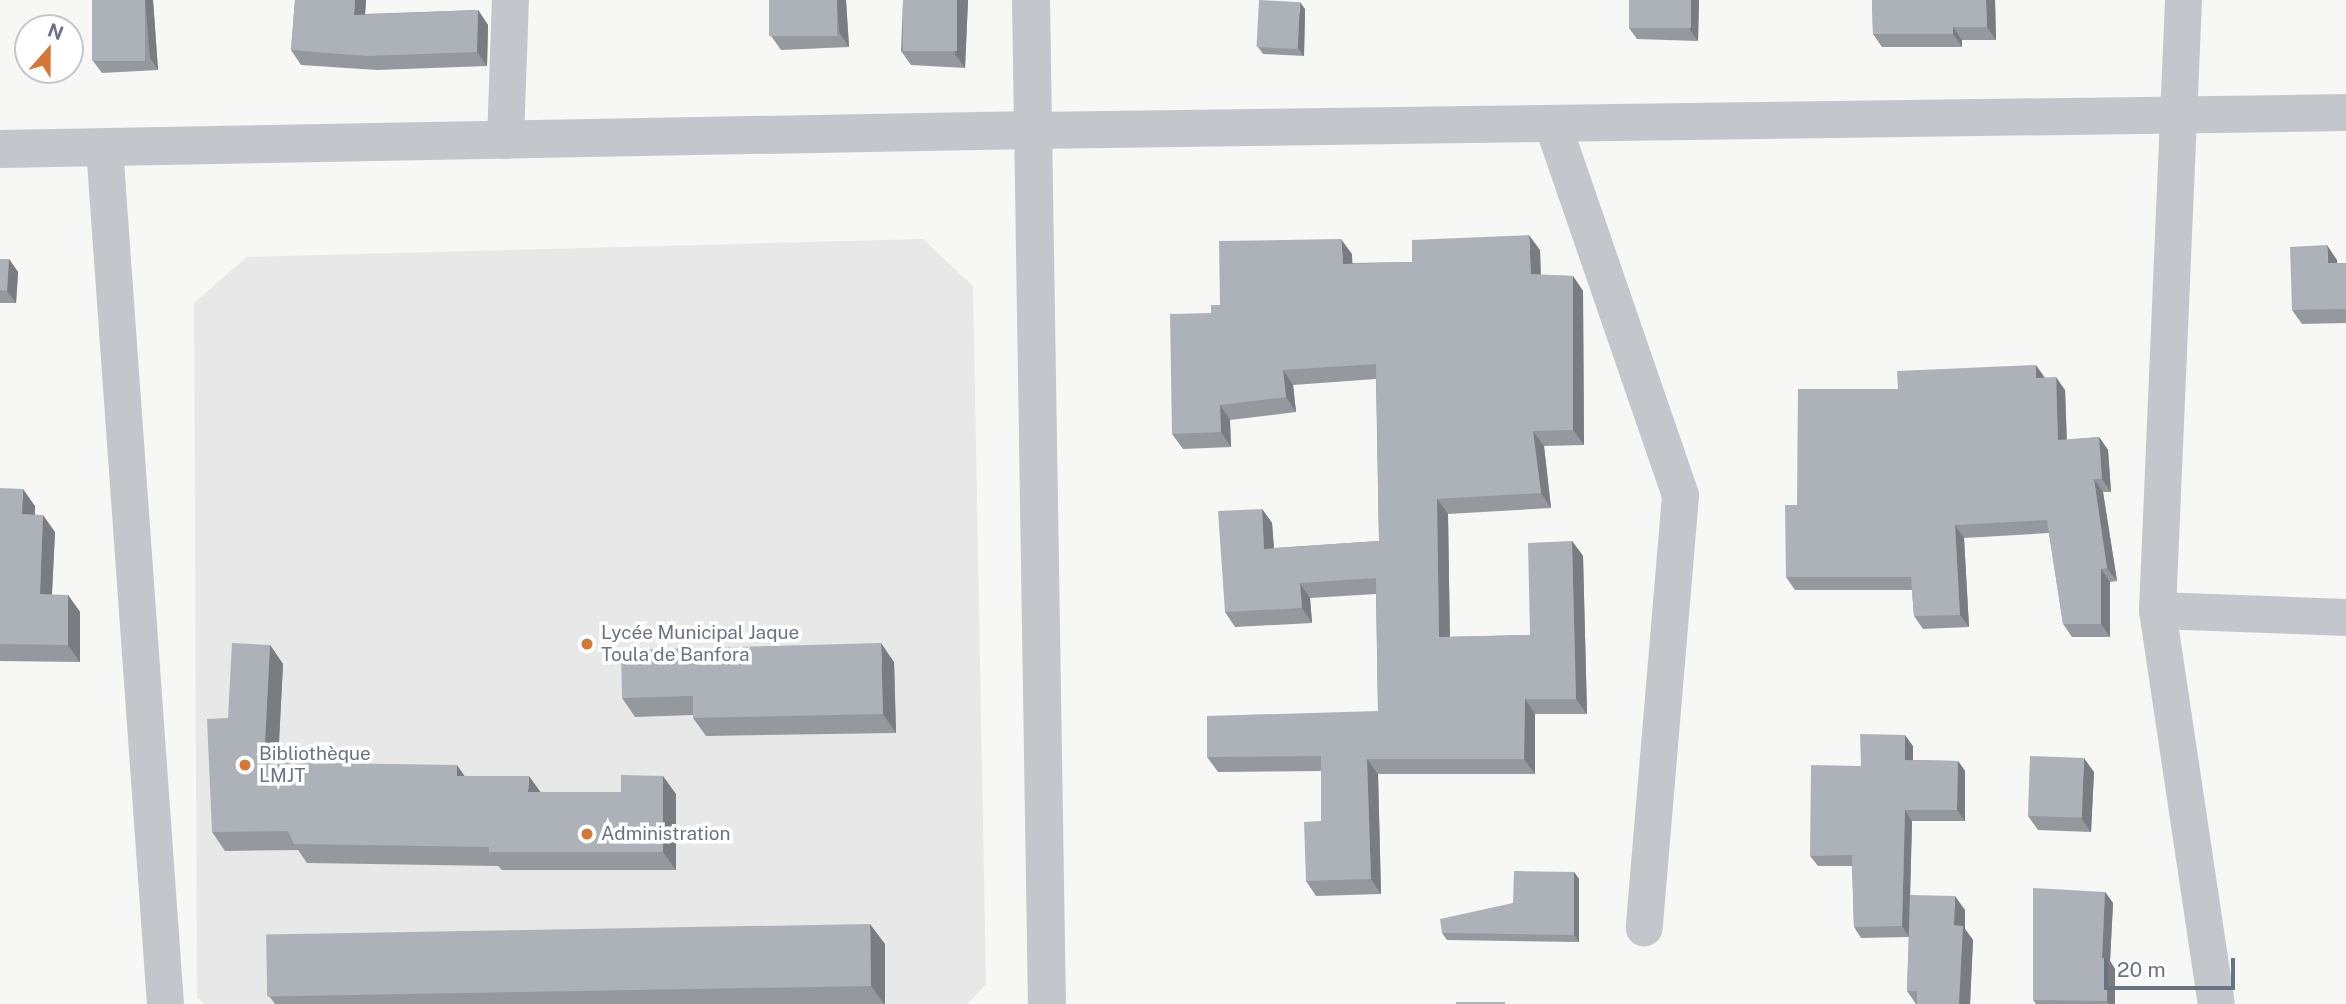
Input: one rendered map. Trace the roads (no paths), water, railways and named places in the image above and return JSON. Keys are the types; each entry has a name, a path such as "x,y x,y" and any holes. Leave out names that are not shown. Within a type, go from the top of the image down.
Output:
{"street":[{"path":"505,140 510,0"},
{"path":"1031,0 1047,1004"},
{"path":"2183,0 2157,610 2216,1004"},
{"path":"0,149 1031,130 2346,112"},
{"path":"1552,123 1680,495 1644,928"},
{"path":"104,148 165,1004"},
{"path":"2157,610 2346,617"}],"place":[{"name":"Lycée Municipal Jaque Toula de Banfora","path":"587,644"},
{"name":"Bibliothèque LMJT","path":"245,765"},
{"name":"Administration","path":"587,834"}]}
